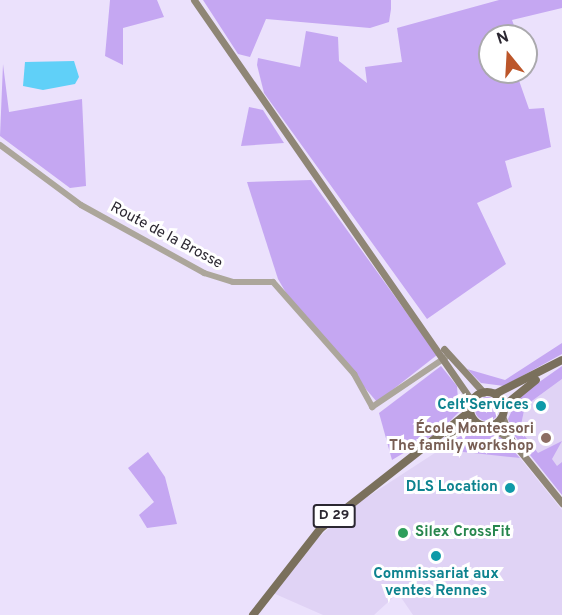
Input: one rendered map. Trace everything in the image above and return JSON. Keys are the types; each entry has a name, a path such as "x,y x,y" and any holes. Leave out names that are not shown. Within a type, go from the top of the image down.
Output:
{"main road":[{"path":"194,0 419,321 447,357 484,393 495,394 561,360"},
{"path":"447,357 472,402"},
{"path":"512,441 502,416 504,406 561,360"},
{"path":"484,393 472,402 470,411 478,424 490,426 512,441 562,503"},
{"path":"495,394 504,406"},
{"name":"D 29","path":"253,615 292,560 329,520 438,441 470,411"},
{"path":"490,426 502,416"},
{"name":"D 29","path":"438,441 478,424"}],"street":[{"name":"Route de la Brosse","path":"0,145 81,205 204,273 233,282 273,282 354,374 372,407 447,357"}],"shaded area":[{"path":"110,0 157,0 164,17 123,28 123,65 105,56"},
{"path":"203,0 391,0 391,9 389,22 370,28 266,19 250,57 238,54"},
{"path":"499,0 562,0 562,8 512,20 514,24 478,24 478,84 520,84 529,109 544,108 551,147 505,161 512,187 477,203 506,264 427,319 264,93 257,65 258,58 300,67 306,31 338,37 339,61 367,83 365,67 402,62 397,28"},
{"path":"3,64 9,112 82,99 86,186 70,188 0,136"},
{"path":"249,107 263,110 284,143 241,146"},
{"path":"311,180 437,355 377,402 292,303 278,279 247,182"},
{"path":"562,343 562,354 504,386 481,383 467,369 505,380"},
{"path":"441,366 457,386 459,412 440,431 392,460 379,413"},
{"path":"562,366 562,379 525,406 520,430 538,453 562,441 552,459 557,466 562,462 562,495 514,435 508,419 518,397"},
{"path":"562,379 562,493 520,430 525,406"},
{"path":"487,397 495,401 499,409 495,417 487,421 479,417 475,409 479,401"},
{"path":"476,428 500,436 520,458 436,449"},
{"path":"444,447 520,458 562,510 562,615 413,615 398,593 374,615 323,615 273,593 319,537 358,503"},
{"path":"148,452 165,477 177,524 147,528 139,515 154,502 128,468"}],"water":[{"path":"74,61 79,77 75,84 43,90 23,86 25,62"}],"place":[{"name":"Celt'Services","path":"541,406"},
{"name":"École Montessori The family workshop","path":"546,438"},
{"name":"DLS Location","path":"510,488"},
{"name":"Silex CrossFit","path":"403,533"},
{"name":"Commissariat aux ventes Rennes","path":"436,556"}]}
